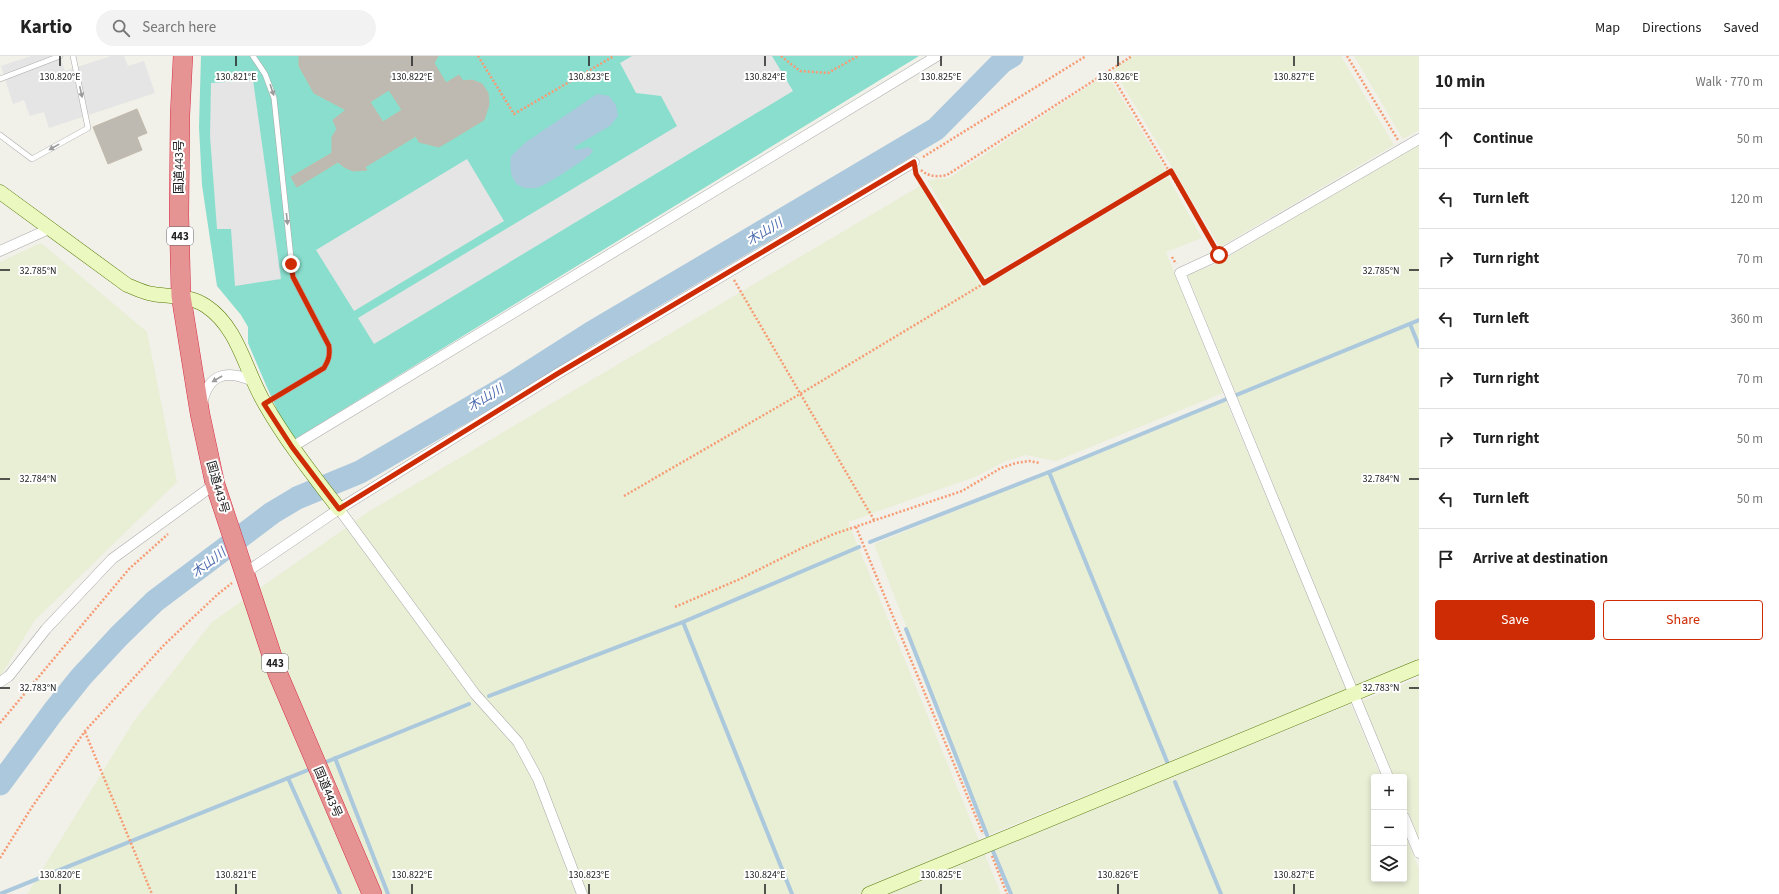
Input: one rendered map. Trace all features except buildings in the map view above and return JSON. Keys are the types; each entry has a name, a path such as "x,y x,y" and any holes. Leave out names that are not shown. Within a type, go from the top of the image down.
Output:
{"highway":[{"name":"国道443号","path":"183,56 180,115 179,207 181,296 200,414 217,488 278,674 372,894"}],"street":[{"path":"294,450 937,56"},
{"path":"1387,774 1180,273 1219,255 1419,139"},
{"path":"245,573 339,509 557,374 914,162"},
{"path":"0,192 127,285 151,294 181,296 205,306 227,326 238,345 264,404 294,450 475,694 518,742 538,779 582,894"},
{"path":"0,251 49,229"},
{"path":"200,414 203,397 210,383 217,377 229,374 241,376 253,381"},
{"path":"0,682 10,676 46,629 112,559 217,488"},
{"path":"869,894 1419,667"},
{"path":"1407,823 1419,853"}],"lane":[{"path":"0,79 60,56"},
{"path":"0,135 32,159 88,128 73,56"},
{"path":"253,56 265,74 274,98 293,277 329,346 330,354 328,362 324,368 264,404"}],"path":[{"path":"478,56 514,114 614,56"},
{"path":"781,56 800,71 828,73 858,56"},
{"path":"914,162 1086,56"},
{"path":"914,162 925,173 936,177 947,175 1132,56"},
{"path":"1347,56 1403,149"},
{"path":"1109,70 1171,171 1219,255"},
{"path":"914,162 916,174 984,283"},
{"path":"624,496 800,394 1171,171"},
{"path":"730,272 874,520"},
{"path":"675,607 740,579 834,534 962,491 1001,468 1016,463 1029,461 1040,463"},
{"path":"856,527 1007,894"},
{"path":"0,723 129,569 172,529"},
{"path":"0,858 32,806 85,731 165,644 218,594 245,573"},
{"path":"85,731 152,894"}],"green space":[{"path":"1134,56 1341,56 1394,145 1220,247 1113,69"},
{"path":"1354,56 1419,56 1419,130 1403,139"},
{"path":"1107,74 1166,171 984,278 927,180 949,178"},
{"path":"1419,143 1419,660 1356,686 1187,275 1216,264"},
{"path":"1168,177 1202,238 1166,252 1223,393 1056,461 1026,455 1006,461 977,476 848,522 1001,894 27,894 134,721 212,622 368,512 920,186 982,288"},
{"path":"41,243 147,332 177,482 35,620 0,677 0,262"},
{"path":"1226,401 1347,689 988,835 874,544"},
{"path":"1419,678 1419,840 1407,811 1407,774 1392,774 1362,701"},
{"path":"1351,704 1380,774 1371,774 1371,882 1407,882 1407,839 1419,869 1419,894 1013,894 995,850"}],"shaded area":[{"path":"31,56 60,56 65,71 111,56 124,56 128,66 144,61 155,93 49,128 44,112 30,116 24,100 13,104 1,66"},
{"path":"201,56 919,56 295,439 279,414 248,343 248,327 241,315 217,286 202,185 199,127"},
{"path":"632,56 772,56 793,91 374,344 358,318 677,126 661,96 636,93 620,63"},
{"path":"253,80 281,279 235,286 231,229 217,229 210,136 211,83"},
{"path":"597,94 609,96 616,105 618,116 610,126 574,147 576,150 589,147 593,151 589,156 540,187 528,188 517,184 512,175 511,156 526,142"},
{"path":"467,159 504,221 354,311 316,250"}],"waterway":[{"name":"木山川","path":"0,784 81,677 119,636 155,601 272,513 297,498 360,472 511,384 591,333 936,129 1002,62 1012,56"},
{"path":"870,542 1049,472 1419,320"},
{"path":"1410,324 1419,346"},
{"path":"1049,472 1168,764"},
{"path":"489,696 683,622 859,547"},
{"path":"683,622 792,894"},
{"path":"906,629 987,835"},
{"path":"321,764 469,704"},
{"path":"335,758 388,894"},
{"path":"0,894 313,768"},
{"path":"288,778 340,894"},
{"path":"1175,782 1221,894"},
{"path":"993,851 1011,894"}],"route":[{"path":"291,264 293,277 329,346 330,354 328,362 324,368 264,404 292,447 339,509 557,374 914,162 916,174 984,283 1171,171 1219,255"}]}
